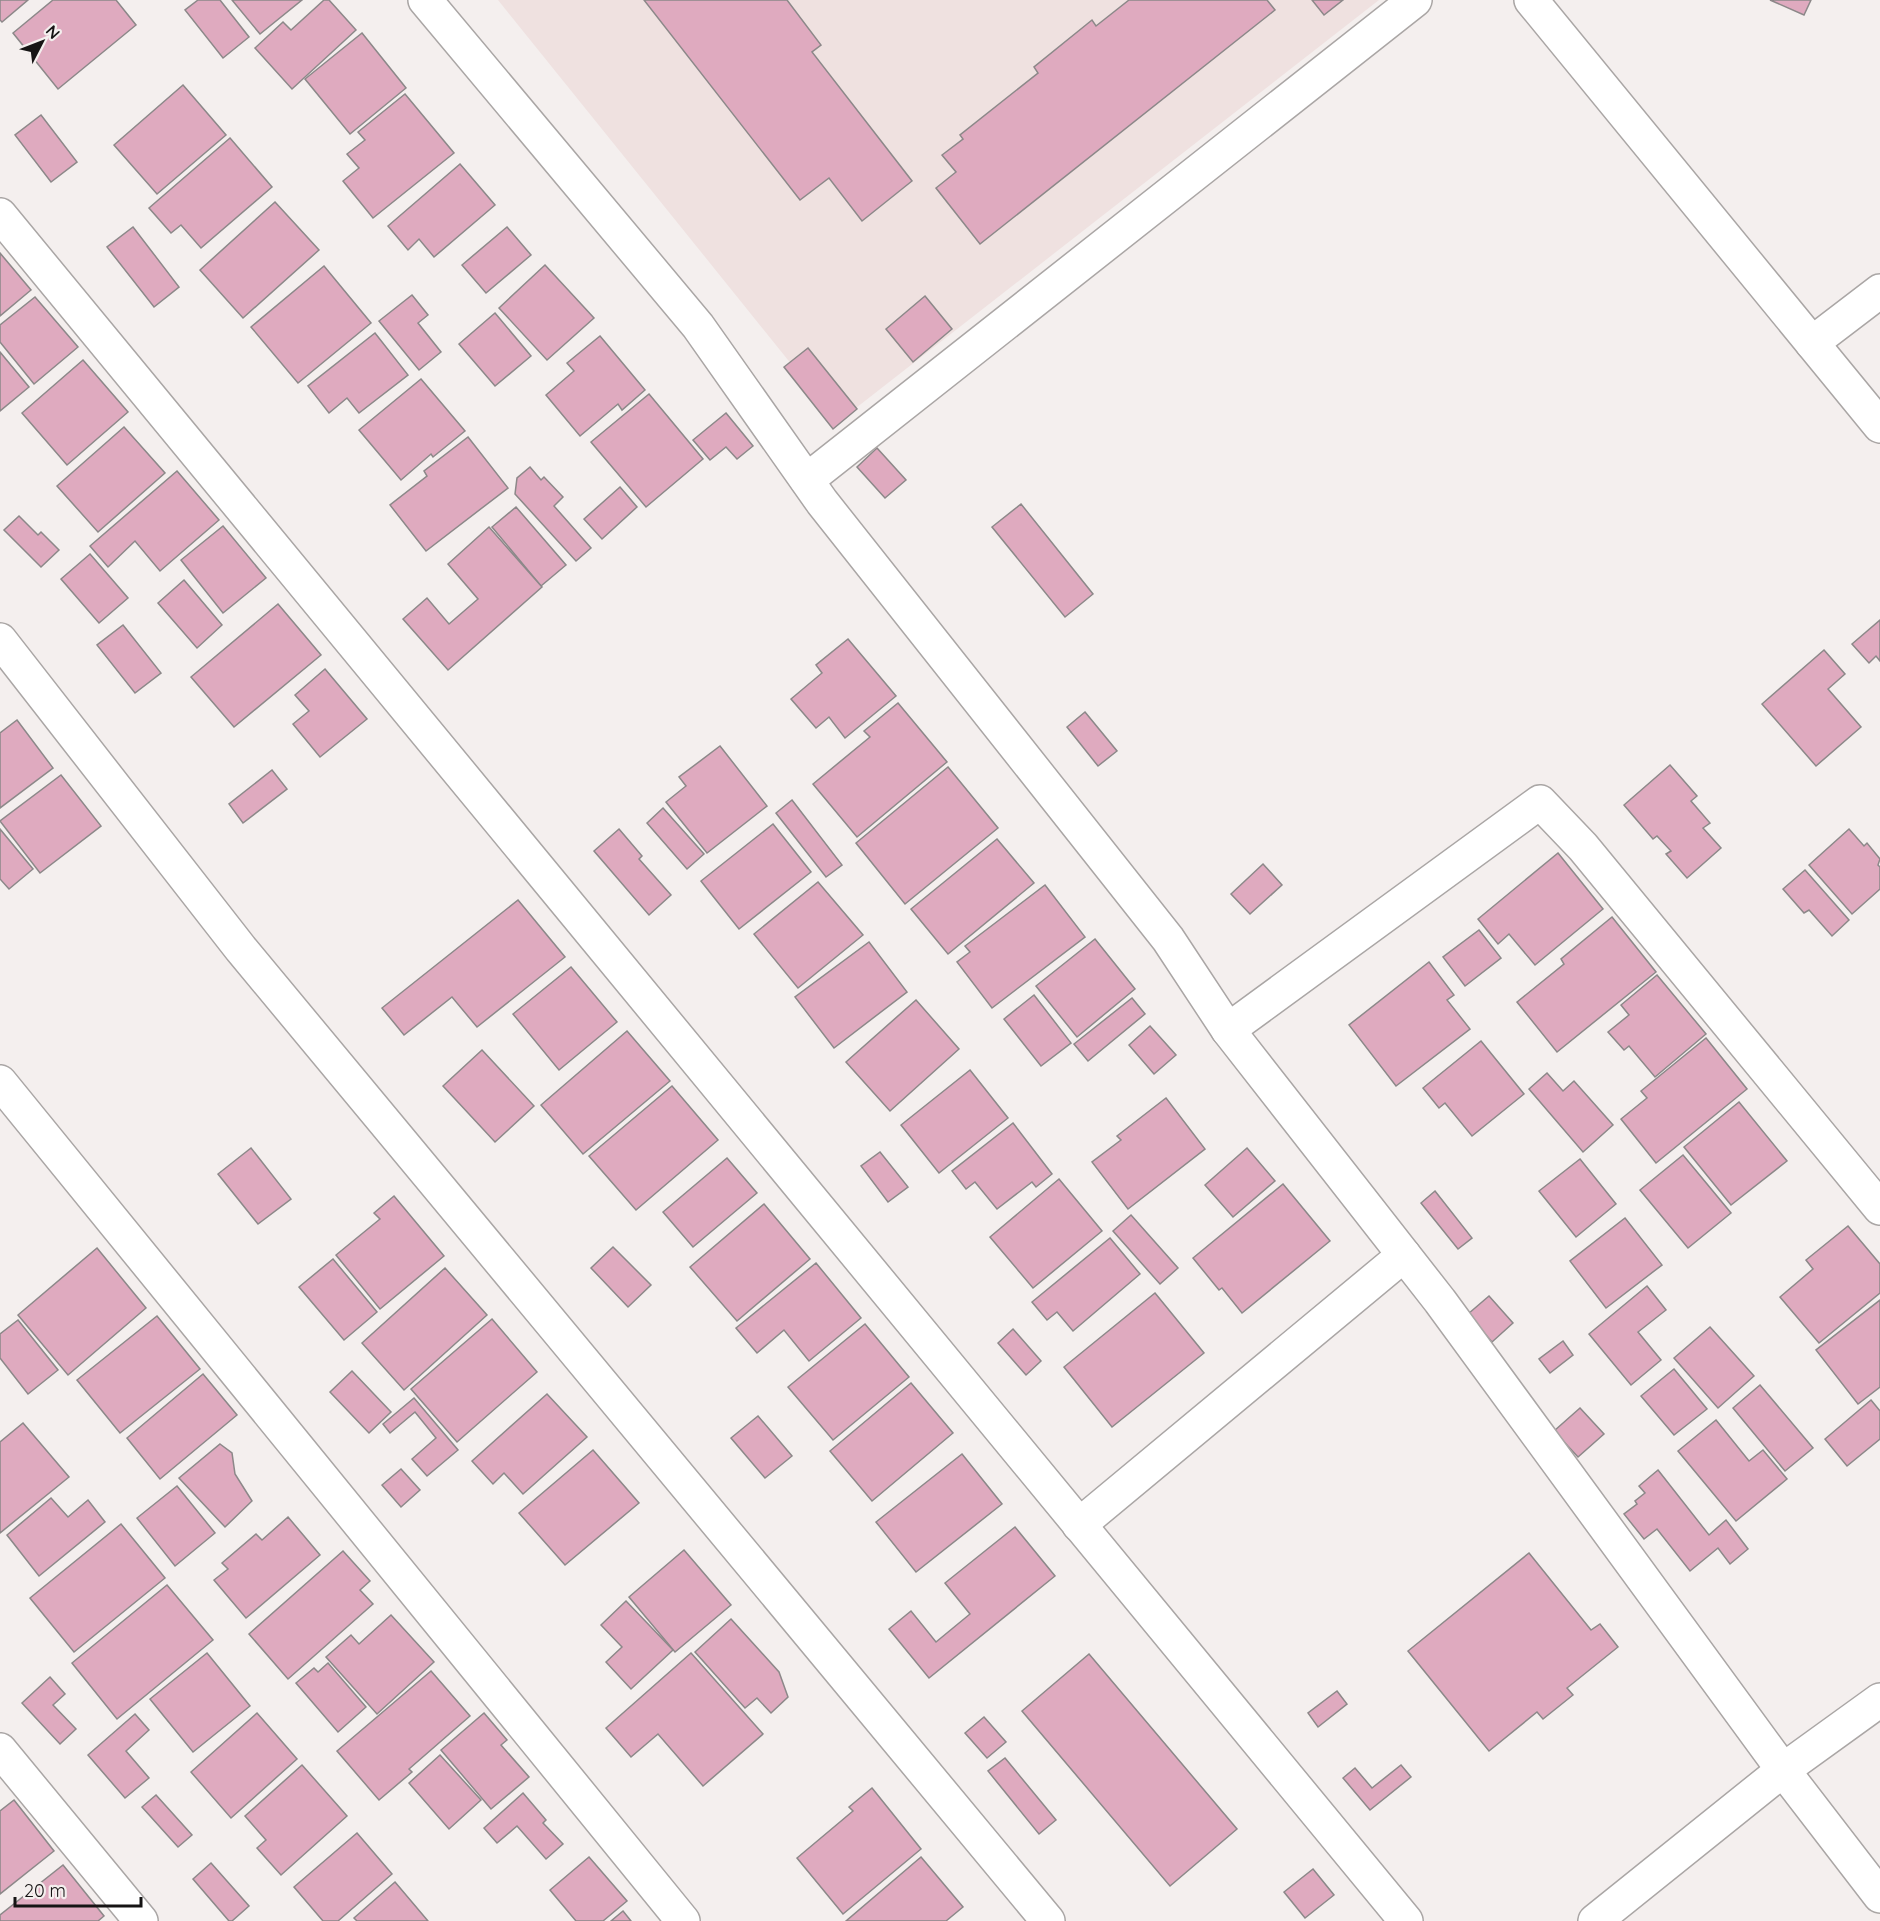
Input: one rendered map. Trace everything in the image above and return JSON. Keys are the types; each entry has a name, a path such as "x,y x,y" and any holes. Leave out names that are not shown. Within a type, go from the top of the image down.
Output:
{"street":[{"path":"425,0 698,326 822,502 1168,939 1228,1030 1440,1301 1783,1770 1880,1896"},
{"path":"807,480 1415,0"},
{"path":"1531,0 1880,426"},
{"path":"0,215 1406,1921"},
{"path":"1812,343 1880,291"},
{"path":"0,640 241,949 1048,1921"},
{"path":"1228,1030 1540,802 1583,847 1880,1208"},
{"path":"0,1082 683,1921"},
{"path":"1080,1525 1404,1255"},
{"path":"1595,1921 1783,1770 1880,1700"},
{"path":"0,1749 141,1921"}],"shaded area":[{"path":"498,0 1379,0 838,422"}],"building":[{"path":"0,0 28,0 2,22 0,20"},
{"path":"53,0 116,0 136,25 58,89 13,33"},
{"path":"198,0 220,0 249,37 223,58 185,10"},
{"path":"232,0 302,0 260,34"},
{"path":"324,0 329,0 356,30 292,89 255,48 283,22 291,30"},
{"path":"644,0 787,0 821,45 812,52 912,181 862,221 829,178 800,200"},
{"path":"1129,0 1267,0 1275,10 980,244 936,188 956,172 942,155 963,139 960,135 1038,73 1034,67 1092,20 1096,26"},
{"path":"1312,0 1343,0 1324,15"},
{"path":"1770,0 1811,0 1804,15"},
{"path":"362,33 406,88 350,134 305,79"},
{"path":"183,85 226,135 157,194 114,145"},
{"path":"405,94 454,153 373,218 343,181 359,168 347,154 365,140 358,132"},
{"path":"41,115 77,162 51,182 15,135"},
{"path":"230,138 272,187 201,248 181,225 171,233 149,208"},
{"path":"460,164 495,205 434,257 419,239 408,250 388,226"},
{"path":"275,202 319,250 243,318 200,270"},
{"path":"133,227 179,287 154,307 107,247"},
{"path":"507,227 531,255 486,293 462,265"},
{"path":"0,253 31,290 0,316"},
{"path":"545,265 594,318 547,360 499,308"},
{"path":"324,266 371,323 298,383 251,327"},
{"path":"412,295 428,315 418,323 441,352 419,370 379,321"},
{"path":"925,296 952,329 913,362 886,329"},
{"path":"35,297 78,347 34,384 0,342 0,325"},
{"path":"495,313 531,356 495,386 459,344"},
{"path":"375,333 408,375 359,413 347,398 329,413 308,386"},
{"path":"600,336 645,390 622,410 618,404 580,436 546,395 574,371 567,363"},
{"path":"808,348 857,409 833,429 784,367"},
{"path":"0,352 29,387 0,411"},
{"path":"83,360 128,412 67,465 22,413"},
{"path":"421,379 465,431 433,457 431,454 401,480 359,430"},
{"path":"649,394 703,459 646,507 591,442"},
{"path":"726,413 753,446 737,459 726,447 710,460 693,440"},
{"path":"124,427 165,473 98,532 57,486"},
{"path":"468,437 508,488 426,551 390,505 427,476 424,471"},
{"path":"877,448 906,480 885,498 857,467"},
{"path":"530,467 541,480 544,477 563,497 554,506 591,548 576,561 515,494 517,478"},
{"path":"177,471 219,520 160,571 135,541 108,567 90,546"},
{"path":"620,487 637,507 602,539 584,519"},
{"path":"1021,504 1093,594 1065,617 992,527"},
{"path":"516,507 566,565 541,586 492,527"},
{"path":"19,516 38,535 41,532 59,550 41,567 4,530"},
{"path":"223,526 266,578 223,613 181,560"},
{"path":"489,527 542,587 448,670 403,619 427,598 449,624 478,599 448,564"},
{"path":"90,554 128,598 99,623 61,579"},
{"path":"184,580 222,625 197,648 158,603"},
{"path":"278,604 321,655 234,727 191,677"},
{"path":"1880,620 1880,661 1876,656 1869,663 1852,644"},
{"path":"123,625 161,673 135,693 97,645"},
{"path":"848,639 896,696 845,738 829,717 816,728 791,699 822,673 816,665"},
{"path":"1824,650 1845,674 1828,689 1861,727 1816,766 1762,704"},
{"path":"325,669 367,719 320,757 293,724 309,711 295,695"},
{"path":"898,703 947,762 857,837 813,784 870,737 864,731"},
{"path":"1085,712 1117,751 1098,766 1067,727"},
{"path":"17,720 53,768 0,808 0,733"},
{"path":"720,746 767,806 707,853 666,802 686,786 679,777"},
{"path":"1670,765 1697,796 1691,801 1710,823 1703,828 1721,848 1687,878 1666,854 1671,851 1657,836 1653,839 1624,805"},
{"path":"948,767 998,828 905,904 856,843"},
{"path":"272,770 287,789 243,823 229,804"},
{"path":"61,775 101,826 40,873 0,821"},
{"path":"792,800 842,865 826,877 776,813"},
{"path":"663,808 704,854 687,869 647,823"},
{"path":"773,824 811,872 739,929 701,881"},
{"path":"0,829 33,869 9,889 0,879"},
{"path":"619,829 642,856 639,859 671,895 649,915 594,851"},
{"path":"1849,829 1864,846 1867,843 1880,859 1878,865 1880,867 1880,889 1852,914 1809,865"},
{"path":"997,839 1034,883 948,954 911,909"},
{"path":"1558,853 1603,909 1535,965 1509,934 1498,944 1478,919"},
{"path":"1263,864 1282,885 1250,914 1231,894"},
{"path":"1805,870 1849,920 1832,936 1809,910 1804,913 1783,889"},
{"path":"818,882 863,935 798,988 754,934"},
{"path":"1045,885 1085,937 992,1008 957,962 970,952 965,946"},
{"path":"518,900 565,957 477,1027 452,997 404,1035 382,1008"},
{"path":"1612,917 1656,972 1557,1052 1517,1002 1564,964 1561,959"},
{"path":"1479,930 1501,958 1465,986 1443,957"},
{"path":"1095,939 1135,989 1077,1037 1036,986"},
{"path":"869,942 907,992 834,1048 795,997"},
{"path":"1429,962 1454,995 1447,1000 1470,1029 1396,1086 1349,1025"},
{"path":"571,967 617,1022 559,1070 513,1014"},
{"path":"1657,975 1706,1034 1655,1077 1629,1046 1624,1050 1608,1032 1629,1015 1621,1005"},
{"path":"1034,995 1071,1043 1041,1066 1004,1019"},
{"path":"1132,998 1145,1014 1088,1061 1074,1044"},
{"path":"916,1000 959,1049 890,1111 846,1062"},
{"path":"1150,1026 1176,1055 1154,1074 1129,1045"},
{"path":"627,1031 670,1081 583,1154 541,1105"},
{"path":"1706,1038 1747,1089 1656,1163 1621,1119 1647,1098 1641,1091"},
{"path":"1481,1041 1524,1094 1472,1136 1445,1103 1439,1108 1423,1088"},
{"path":"482,1050 534,1106 495,1142 443,1086"},
{"path":"970,1070 1008,1118 939,1173 901,1125"},
{"path":"1547,1073 1563,1091 1574,1081 1613,1125 1583,1152 1529,1089"},
{"path":"672,1086 718,1140 636,1210 589,1156"},
{"path":"1166,1098 1205,1149 1128,1209 1092,1162 1121,1140 1117,1136"},
{"path":"1739,1102 1787,1161 1731,1205 1684,1147"},
{"path":"1013,1123 1052,1174 1036,1187 1032,1182 997,1209 975,1182 966,1189 952,1171"},
{"path":"251,1148 291,1199 258,1224 218,1174"},
{"path":"1247,1148 1275,1181 1233,1217 1205,1185"},
{"path":"880,1152 908,1187 888,1202 861,1166"},
{"path":"1683,1155 1731,1213 1688,1248 1640,1190"},
{"path":"727,1158 757,1193 693,1247 663,1212"},
{"path":"1580,1159 1616,1204 1576,1237 1539,1191"},
{"path":"1059,1179 1102,1231 1033,1288 990,1237"},
{"path":"1283,1184 1330,1241 1242,1313 1222,1288 1219,1290 1193,1258"},
{"path":"1435,1191 1472,1238 1458,1249 1421,1203"},
{"path":"394,1196 444,1256 380,1309 336,1255 380,1219 374,1213"},
{"path":"764,1204 810,1259 737,1321 690,1267"},
{"path":"1131,1215 1178,1268 1160,1284 1113,1231"},
{"path":"1625,1218 1662,1265 1606,1308 1570,1261"},
{"path":"1848,1226 1880,1264 1880,1293 1819,1343 1780,1297 1813,1269 1806,1260"},
{"path":"1110,1238 1140,1274 1073,1331 1057,1312 1047,1320 1032,1302"},
{"path":"613,1247 651,1285 628,1307 591,1268"},
{"path":"97,1248 146,1308 68,1375 18,1315"},
{"path":"333,1259 377,1312 344,1340 299,1287"},
{"path":"816,1263 861,1318 809,1361 784,1330 757,1353 736,1328"},
{"path":"445,1268 487,1315 404,1390 362,1343"},
{"path":"1647,1286 1666,1310 1638,1332 1661,1360 1631,1385 1589,1334"},
{"path":"1155,1293 1204,1353 1112,1427 1064,1367"},
{"path":"1489,1296 1513,1323 1492,1342 1468,1314"},
{"path":"1880,1300 1880,1387 1858,1404 1816,1350"},
{"path":"157,1316 200,1369 120,1433 77,1380"},
{"path":"492,1319 537,1372 457,1442 411,1389"},
{"path":"18,1320 58,1370 28,1394 0,1358 0,1334"},
{"path":"865,1324 909,1377 833,1440 788,1387"},
{"path":"1710,1327 1754,1376 1718,1408 1674,1358"},
{"path":"1013,1329 1041,1361 1026,1375 998,1343"},
{"path":"1563,1341 1573,1355 1550,1373 1539,1359"},
{"path":"1674,1369 1707,1409 1674,1435 1641,1396"},
{"path":"352,1371 391,1412 369,1433 330,1392"},
{"path":"203,1374 237,1415 160,1479 127,1438"},
{"path":"911,1383 953,1433 872,1501 830,1451"},
{"path":"1760,1385 1813,1448 1785,1471 1733,1408"},
{"path":"547,1394 587,1437 523,1494 504,1473 493,1484 472,1461"},
{"path":"414,1398 458,1450 427,1476 412,1459 436,1438 415,1412 390,1433 383,1424"},
{"path":"1871,1400 1880,1411 1880,1439 1847,1466 1825,1439"},
{"path":"1580,1408 1604,1434 1578,1457 1554,1431"},
{"path":"758,1416 792,1456 765,1478 731,1438"},
{"path":"1716,1420 1749,1461 1763,1450 1787,1479 1736,1521 1678,1451"},
{"path":"23,1423 69,1477 0,1533 0,1442"},
{"path":"220,1444 232,1453 235,1474 252,1501 225,1527 179,1478"},
{"path":"593,1450 639,1503 565,1565 519,1513"},
{"path":"962,1454 1002,1504 916,1572 876,1522"},
{"path":"401,1469 420,1490 401,1507 382,1485"},
{"path":"1658,1470 1709,1535 1726,1520 1748,1549 1730,1564 1718,1548 1690,1571 1657,1529 1644,1539 1624,1514 1637,1504 1635,1501 1645,1493 1639,1486"},
{"path":"177,1486 215,1533 175,1566 137,1518"},
{"path":"51,1498 68,1517 88,1500 105,1522 39,1576 7,1535"},
{"path":"288,1517 320,1555 246,1618 214,1580 228,1569 222,1563 256,1534 262,1540"},
{"path":"121,1524 165,1578 74,1652 30,1598"},
{"path":"1015,1527 1055,1576 929,1678 889,1629 911,1611 936,1642 970,1614 945,1583"},
{"path":"684,1550 731,1605 675,1652 629,1597"},
{"path":"343,1551 370,1581 360,1590 373,1604 288,1679 249,1634"},
{"path":"1529,1553 1591,1630 1600,1624 1618,1647 1567,1688 1573,1695 1543,1719 1537,1712 1489,1751 1408,1651"},
{"path":"167,1585 213,1640 117,1719 72,1663"},
{"path":"626,1601 673,1650 631,1689 606,1662 622,1647 601,1625"},
{"path":"391,1615 434,1662 377,1714 326,1657 351,1635 359,1644"},
{"path":"731,1619 779,1672 788,1697 771,1713 757,1698 745,1708 695,1652"},
{"path":"207,1653 250,1706 193,1752 150,1699"},
{"path":"691,1653 763,1734 703,1786 658,1734 631,1757 606,1728"},
{"path":"1089,1654 1237,1829 1170,1886 1022,1711"},
{"path":"328,1663 366,1707 338,1732 296,1683 314,1668 318,1672"},
{"path":"431,1671 470,1716 409,1769 412,1772 379,1800 337,1751"},
{"path":"50,1677 65,1694 53,1705 76,1729 60,1744 22,1703"},
{"path":"1337,1691 1347,1704 1318,1727 1308,1713"},
{"path":"257,1713 297,1759 231,1818 191,1772"},
{"path":"484,1713 507,1740 501,1745 529,1777 491,1809 441,1750"},
{"path":"135,1714 149,1730 126,1751 149,1778 125,1798 88,1755"},
{"path":"984,1717 1006,1742 987,1758 965,1733"},
{"path":"440,1755 481,1800 449,1829 409,1783"},
{"path":"1005,1758 1056,1820 1039,1834 988,1771"},
{"path":"302,1765 347,1816 281,1875 257,1848 266,1840 245,1816"},
{"path":"1401,1765 1411,1777 1370,1810 1343,1778 1355,1768 1372,1788"},
{"path":"872,1788 921,1849 843,1914 797,1858 853,1811 849,1807"},
{"path":"523,1793 546,1820 543,1823 563,1844 546,1859 517,1826 497,1843 484,1828"},
{"path":"156,1795 192,1835 178,1847 142,1807"},
{"path":"14,1800 54,1851 0,1894 0,1811"},
{"path":"357,1833 392,1874 338,1921 323,1921 294,1887"},
{"path":"589,1857 627,1901 603,1921 576,1921 550,1890"},
{"path":"921,1857 963,1907 946,1921 846,1921"},
{"path":"211,1863 249,1906 232,1921 229,1921 193,1879"},
{"path":"63,1865 104,1916 98,1921 0,1921 0,1915"},
{"path":"1313,1869 1334,1895 1305,1918 1284,1892"},
{"path":"395,1882 428,1921 357,1921 354,1918"},
{"path":"623,1911 631,1921 611,1921"}]}
